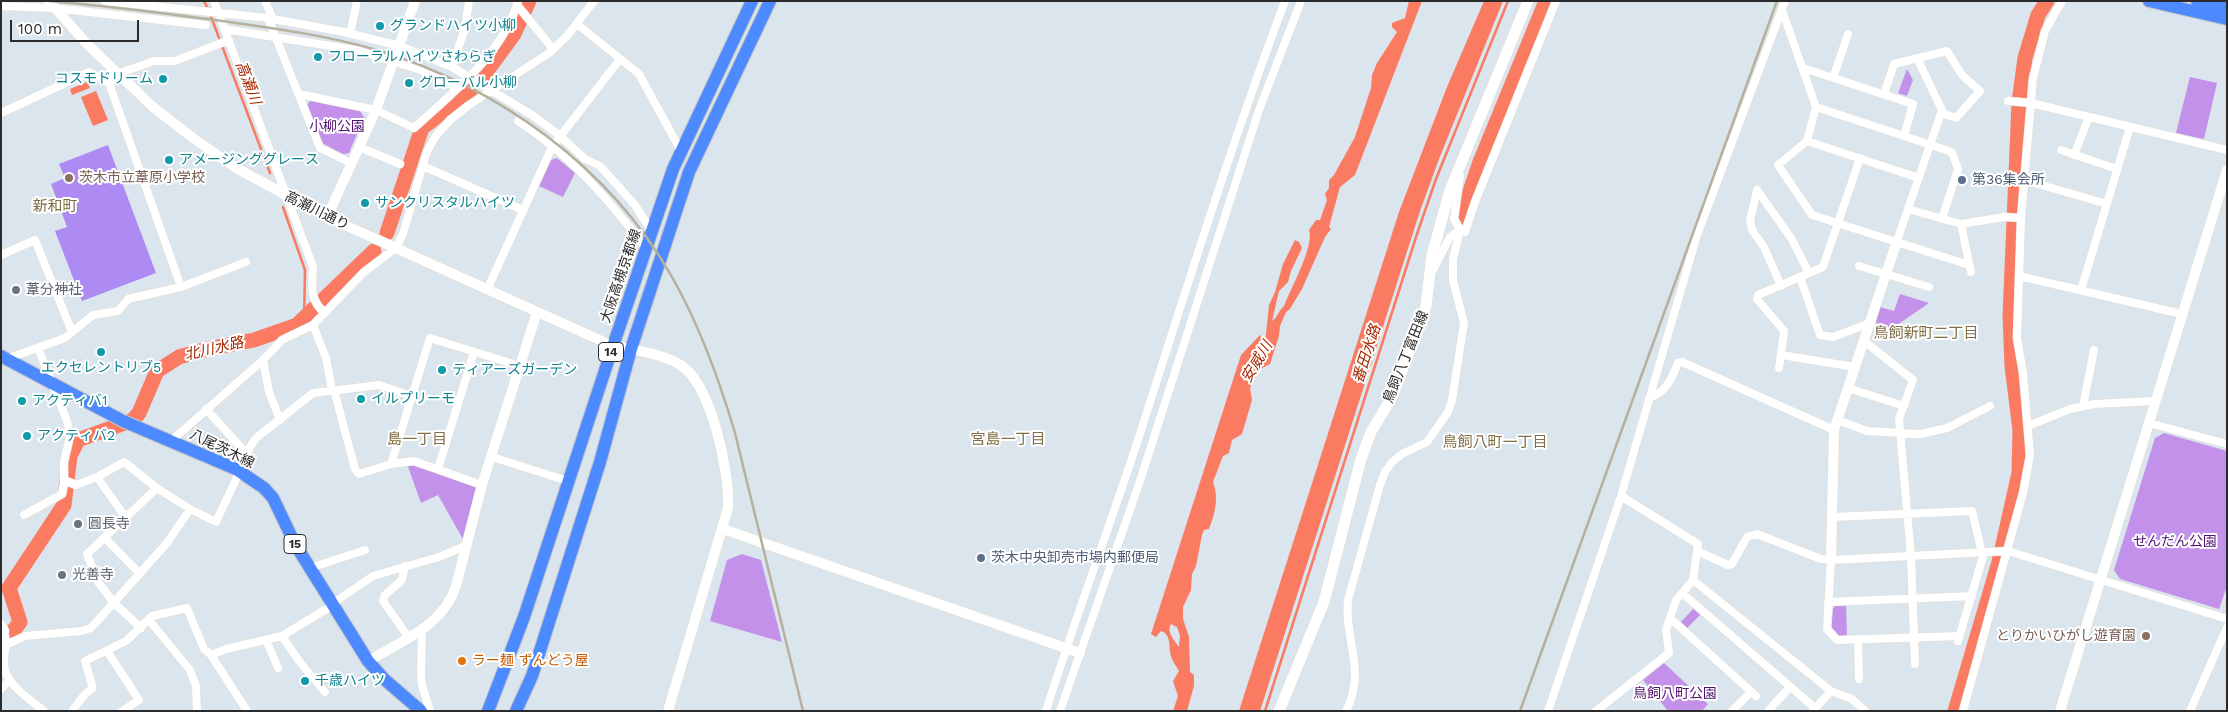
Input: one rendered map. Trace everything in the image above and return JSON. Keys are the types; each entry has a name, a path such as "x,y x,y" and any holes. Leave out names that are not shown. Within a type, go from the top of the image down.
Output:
{"main road":[{"name":"大阪高槻京都線","path":"488,711 524,617 613,346 681,151 752,1"},
{"name":"14","path":"516,711 532,676 600,462 631,349 689,172 770,1"},
{"name":"鳥飼八丁富田線","path":"1279,711 1324,602 1361,459 1371,432 1392,397 1426,306 1432,255 1450,190 1528,1"},
{"path":"2149,1 2227,19"},
{"path":"2196,1 2227,8"},
{"name":"八尾茨木線","path":"3,358 128,423 238,470 264,488 273,498 295,544 368,661 421,711"}],"street":[{"path":"105,1 271,18 400,46 452,67 490,91 500,94 559,136 585,159 600,166 611,176 635,205 652,232"},
{"path":"214,1 216,13 224,29 313,267 312,294 315,304 323,312"},
{"path":"265,1 276,36 320,148 351,163"},
{"path":"350,34 357,1"},
{"path":"327,217 376,110 415,1"},
{"path":"452,67 465,28 468,1"},
{"path":"170,441 263,360 282,340 313,325 323,312 364,272 396,248 426,154 435,136 450,120 553,49 577,24 594,1"},
{"path":"1046,711 1065,648 1126,477 1247,103 1285,1"},
{"path":"1060,711 1139,484 1260,110 1300,1"},
{"path":"1460,230 1465,232 1474,202 1556,1"},
{"path":"1548,711 1621,496 1697,235 1785,1"},
{"path":"1963,711 2008,551 2023,493 2030,454 2017,338 2027,103 2045,32 2062,1"},
{"path":"1,6 51,5 206,26"},
{"name":"高瀬川通り","path":"51,5 117,74 153,107 236,168 327,217 613,346 631,349 679,364 698,381 704,392 724,465 728,487 728,508 668,711"},
{"path":"299,94 376,110 414,128 468,77 494,47 519,5 553,49"},
{"path":"1782,10 1816,108 1807,141 1778,165 1812,215 1898,241 1970,269 1961,224"},
{"path":"577,24 639,74 681,151"},
{"path":"224,29 356,50 421,70 457,88"},
{"path":"1833,78 1848,34"},
{"path":"109,83 117,74 154,60 175,61 227,41"},
{"path":"1884,94 1894,64 1947,51 1962,75 1980,91 1956,118 1941,113"},
{"path":"1832,517 1972,511 1983,553 1959,638 1913,636 1837,640 1827,629 1835,425 1942,110 1917,58"},
{"path":"487,290 552,147 620,59"},
{"path":"1803,68 1913,104 1904,136"},
{"path":"1,113 89,72 109,83 181,287"},
{"path":"2012,101 2089,117 2227,150"},
{"path":"1816,108 1952,152 1958,169 1942,219"},
{"path":"2074,155 2089,117"},
{"path":"518,121 552,147 602,196 646,250"},
{"path":"2081,290 2130,127"},
{"path":"1807,141 1919,178"},
{"path":"359,147 400,164"},
{"path":"2060,150 2117,169"},
{"path":"1778,368 1784,331 1757,299 1758,295 1823,267 1860,158"},
{"path":"1346,711 1356,682 1347,615 1348,600 1380,485 1385,472 1392,462 1402,454 1427,442 1448,412 1452,400 1464,323 1453,280 1453,258 1460,230 1454,219 1461,162"},
{"path":"423,166 523,210"},
{"path":"2060,711 2149,423 2154,401 2223,193 2227,170"},
{"path":"2024,180 2106,204"},
{"path":"1781,286 1764,247 1752,230 1750,221 1752,204 1758,190 1791,238 1809,273"},
{"path":"1908,209 1961,224 2004,217 2021,218"},
{"path":"1430,277 1450,237 1460,230"},
{"path":"1,255 35,240 72,332"},
{"path":"3,358 65,338 92,315 118,311 128,299 181,287 246,262"},
{"path":"1859,266 1929,287"},
{"path":"2019,276 2182,314"},
{"path":"1800,277 1820,335 1833,338 1870,323"},
{"path":"368,661 422,630 439,617 451,600 482,485 538,312"},
{"path":"313,325 326,358 355,469 359,474 391,464 414,461 482,485"},
{"path":"391,464 430,338 520,366"},
{"path":"1864,341 1914,380 1899,419 1911,556 1915,664"},
{"path":"24,515 62,494 64,462 70,436 67,421 38,348"},
{"path":"2083,406 2094,350"},
{"path":"438,470 474,352"},
{"path":"1781,355 1855,367"},
{"path":"263,360 269,392 280,420"},
{"path":"1649,398 1659,395 1666,389 1678,363 1682,362 1835,425 1867,431 1921,434 1947,428 1990,406"},
{"path":"64,480 76,485 97,477 124,462 157,488 190,509 216,522 246,453 256,438 313,394 379,385 411,396"},
{"path":"1848,388 1904,406"},
{"path":"2028,426 2070,409 2083,406 2154,401"},
{"path":"206,409 246,453"},
{"path":"2149,423 2227,444"},
{"path":"492,457 568,481"},
{"path":"97,477 126,518"},
{"path":"141,628 114,602 98,582 87,554 157,488"},
{"path":"1596,711 1669,653 1666,630 1676,600 1693,580 1698,544 1621,496"},
{"path":"8,644 24,636 82,632 90,628 99,621 167,543 190,509"},
{"path":"723,529 1080,652"},
{"path":"1697,551 1728,565 1732,564 1747,537 1757,534 1821,559 1831,560 2008,551 2227,619"},
{"path":"104,538 139,573"},
{"path":"211,655 226,649 282,636 373,576 439,557 467,545"},
{"path":"310,568 365,550"},
{"path":"405,566 402,580 384,596 383,601 408,638"},
{"path":"1693,580 1831,692 1852,698 1865,711"},
{"path":"1682,593 1814,709 1831,692"},
{"path":"1828,602 1972,596"},
{"path":"72,711 85,694 92,689 85,661 126,641 158,613 187,608 204,649 211,655 247,711"},
{"path":"1670,618 1754,694 1737,709"},
{"path":"149,620 190,670 196,686 197,711"},
{"path":"2190,711 2227,627"},
{"path":"2,628 8,644 4,664 10,680 44,711"},
{"path":"422,630 422,685 430,711"},
{"path":"282,636 298,661 325,692"},
{"path":"1858,639 1859,679"},
{"path":"266,640 278,668"},
{"path":"108,651 139,700 122,711"},
{"path":"1,689 10,680"},
{"path":"1768,711 1790,687"}],"green space":[{"path":"1907,69 1913,80 1907,96 1898,93"},
{"path":"2190,77 2217,83 2204,139 2176,133"},
{"name":"小柳公園","path":"311,100 360,111 364,117 349,153 343,154 322,143 307,105"},
{"path":"557,158 575,173 563,197 539,186 551,160"},
{"path":"1900,294 1929,303 1887,332 1876,322 1880,307 1894,311"},
{"name":"せんだん公園","path":"2164,433 2227,451 2227,586 2219,609 2120,579 2114,570 2155,438"},
{"path":"407,464 474,483 477,488 464,541 438,495 421,503"},
{"path":"742,554 761,560 782,642 710,621 727,560"},
{"path":"1836,604 1846,604 1847,637 1840,638 1831,629 1833,609"},
{"path":"1694,608 1701,614 1686,629 1680,623"},
{"name":"鳥飼八町公園","path":"1664,663 1708,704 1702,711 1668,711 1643,680"}],"shaded area":[{"path":"108,145 156,273 82,301 55,231 67,227 51,184 65,178 59,164"}],"water":[{"name":"安威川","path":"1409,1 1422,1 1355,175 1340,187 1329,227 1331,229 1325,237 1302,289 1290,309 1286,312 1280,326 1279,336 1270,364 1257,371 1250,388 1252,400 1242,434 1232,440 1229,453 1223,456 1213,482 1216,494 1214,511 1209,529 1204,530 1202,535 1196,566 1192,574 1191,590 1183,607 1183,619 1189,637 1190,672 1194,675 1194,686 1187,711 1173,711 1178,696 1173,681 1179,671 1174,664 1170,652 1167,635 1161,631 1156,637 1151,634 1241,355 1260,335 1262,337 1261,343 1265,343 1269,305 1283,264 1295,240 1299,242 1302,248 1288,282 1279,291 1272,321 1284,306 1305,256 1310,237 1309,230 1316,220 1320,220 1327,200 1325,194 1329,188 1329,180 1334,175 1355,137 1371,88 1372,75 1377,63 1397,32 1392,27 1392,23 1405,18","holes":["1171,624 1177,627 1180,636 1179,647 1170,630"]},
{"name":"番田水路","path":"1484,1 1503,1 1420,211 1260,711 1239,711 1399,212 1447,87"},
{"path":"87,82 90,88 72,95 70,89"},
{"path":"96,91 108,120 93,126 81,97"}],"waterway":[{"name":"高瀬川","path":"204,1 208,9"},
{"name":"北川水路","path":"481,79 514,34 529,1"},
{"name":"番田水路","path":"1265,711 1417,234 1436,179 1508,1"},
{"path":"1460,221 1480,162 1546,1"},
{"path":"1955,711 1999,562 2019,473 2020,430 2012,366 2010,316 2019,102 2025,58 2038,15 2047,1"},
{"name":"高瀬川","path":"210,14 270,173"},
{"name":"北川水路","path":"387,233 422,128 470,91"},
{"name":"高瀬川","path":"283,207 305,270 304,319"},
{"name":"北川水路","path":"1,638 14,630 20,622 9,588 64,505 70,456 78,440 133,420 139,413 157,371 179,357 207,349 254,340 297,325 374,251"}],"railway":[{"path":"49,1 140,10 267,27 377,50 422,66 465,85 507,109 546,136 583,166 616,200 646,237 672,277 708,353 735,433 803,711"},
{"path":"1520,711 1777,1"}],"place":[{"name":"グランドハイツ小柳","path":"380,26"},
{"name":"フローラルハイツさわらぎ","path":"318,57"},
{"name":"コスモドリーム","path":"163,79"},
{"name":"グローバル小柳","path":"409,83"},
{"name":"アメージンググレース","path":"169,160"},
{"name":"茨木市立葦原小学校","path":"69,178"},
{"name":"第36集会所","path":"1962,180"},
{"name":"サンクリスタルハイツ","path":"365,203"},
{"name":"葦分神社","path":"16,290"},
{"name":"エクセレントリブ5","path":"101,352"},
{"name":"ティアーズガーデン","path":"442,370"},
{"name":"イルプリーモ","path":"361,399"},
{"name":"アクティバ1","path":"22,401"},
{"name":"アクティバ2","path":"27,436"},
{"name":"圓長寺","path":"78,524"},
{"name":"茨木中央卸売市場内郵便局","path":"981,558"},
{"name":"光善寺","path":"62,575"},
{"name":"とりかいひがし遊育園","path":"2146,636"},
{"name":"ラー麺 ずんどう屋","path":"462,661"},
{"name":"千歳ハイツ","path":"305,681"}],"district":[{"name":"新和町","path":"55,207"},
{"name":"鳥飼新町二丁目","path":"1926,334"},
{"name":"島一丁目","path":"417,440"},
{"name":"宮島一丁目","path":"1008,440"},
{"name":"鳥飼八町一丁目","path":"1495,443"}]}
